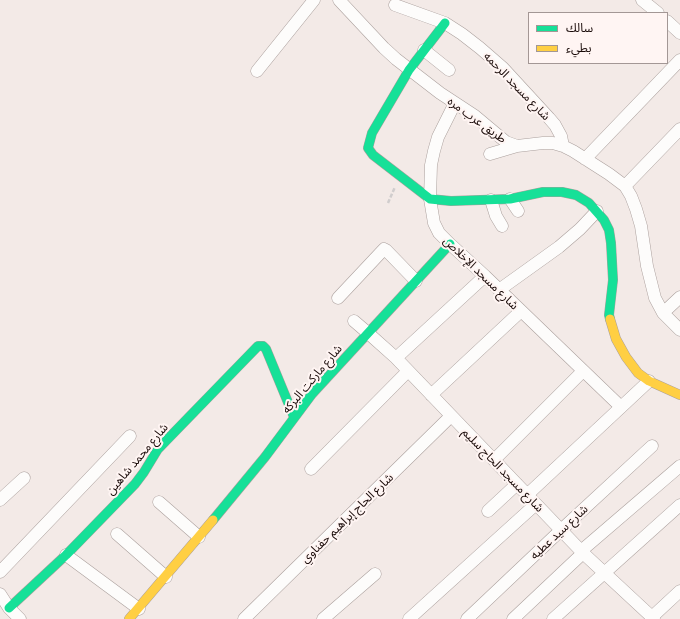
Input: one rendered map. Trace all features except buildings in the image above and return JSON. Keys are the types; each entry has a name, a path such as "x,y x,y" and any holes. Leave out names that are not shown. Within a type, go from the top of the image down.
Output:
{"street":[{"path":"257,71 314,0"},
{"name":"طريق عرب مره","path":"339,0 384,48 409,70 475,116 506,142 517,146 543,143 553,143 563,146 609,174 625,186 631,196 641,226 646,266 655,298 663,313 680,330"},
{"path":"642,0 657,12"},
{"name":"شارع مسجد الرحمه","path":"396,5 445,23 468,38 503,68 555,125 561,136 563,146"},
{"path":"668,22 680,33"},
{"path":"445,23 409,70 372,133 368,148 373,155 430,199 451,201 492,200 510,199 543,192 562,192 576,195 589,203 604,220 609,230 613,280 610,315 611,325 616,338 626,357 638,373 649,381 680,395"},
{"path":"424,50 449,70"},
{"path":"584,159 680,60"},
{"name":"شارع مسجد الإخلاص","path":"455,103 438,137 431,165 430,199 434,223 440,233 450,244 621,407"},
{"path":"625,186 680,129"},
{"path":"490,154 517,146"},
{"path":"510,199 518,211"},
{"path":"492,200 496,216 502,226"},
{"path":"499,290 559,247 580,229 597,211"},
{"name":"شارع ماركت البركه","path":"129,619 166,577 265,457 312,394 450,244"},
{"path":"338,298 384,249 416,281"},
{"path":"396,358 485,276"},
{"path":"663,313 680,298"},
{"path":"431,395 521,311"},
{"name":"شارع مسجد الحاج سليم","path":"354,321 396,358 582,552 653,618"},
{"name":"شارع محمد شاهين","path":"9,608 66,555 135,484 158,449 258,346 263,346 266,349 294,417"},
{"path":"311,469 408,371"},
{"path":"494,460 583,371"},
{"path":"409,619 532,500 621,407 649,381"},
{"name":"شارع الحاج إبراهيم حفناوي","path":"244,619 451,416"},
{"path":"0,572 130,436"},
{"name":"شارع سيد عطيه","path":"467,619 652,446"},
{"path":"513,619 582,552 680,466"},
{"path":"0,500 24,478"},
{"path":"488,511 517,484"},
{"path":"159,502 199,537"},
{"path":"553,619 680,505"},
{"path":"117,534 166,577"},
{"path":"66,555 139,609"},
{"path":"324,619 375,574"},
{"path":"653,618 680,591"},
{"path":"0,594 9,608 20,619"}],"traffic: fast":[{"path":"445,23 409,70 372,133 368,148 373,155 430,199 451,201 510,199 543,192 562,192 576,195 589,203 604,220 609,230 613,280 609,315 610,319"},
{"path":"213,520 265,457 312,394 450,244"},
{"path":"9,608 66,555 135,484 158,449 258,346 263,346 266,349 294,417"}],"traffic: slow":[{"path":"610,319 616,339 626,357 638,373 649,381 680,395"},
{"path":"129,619 213,520"}]}
